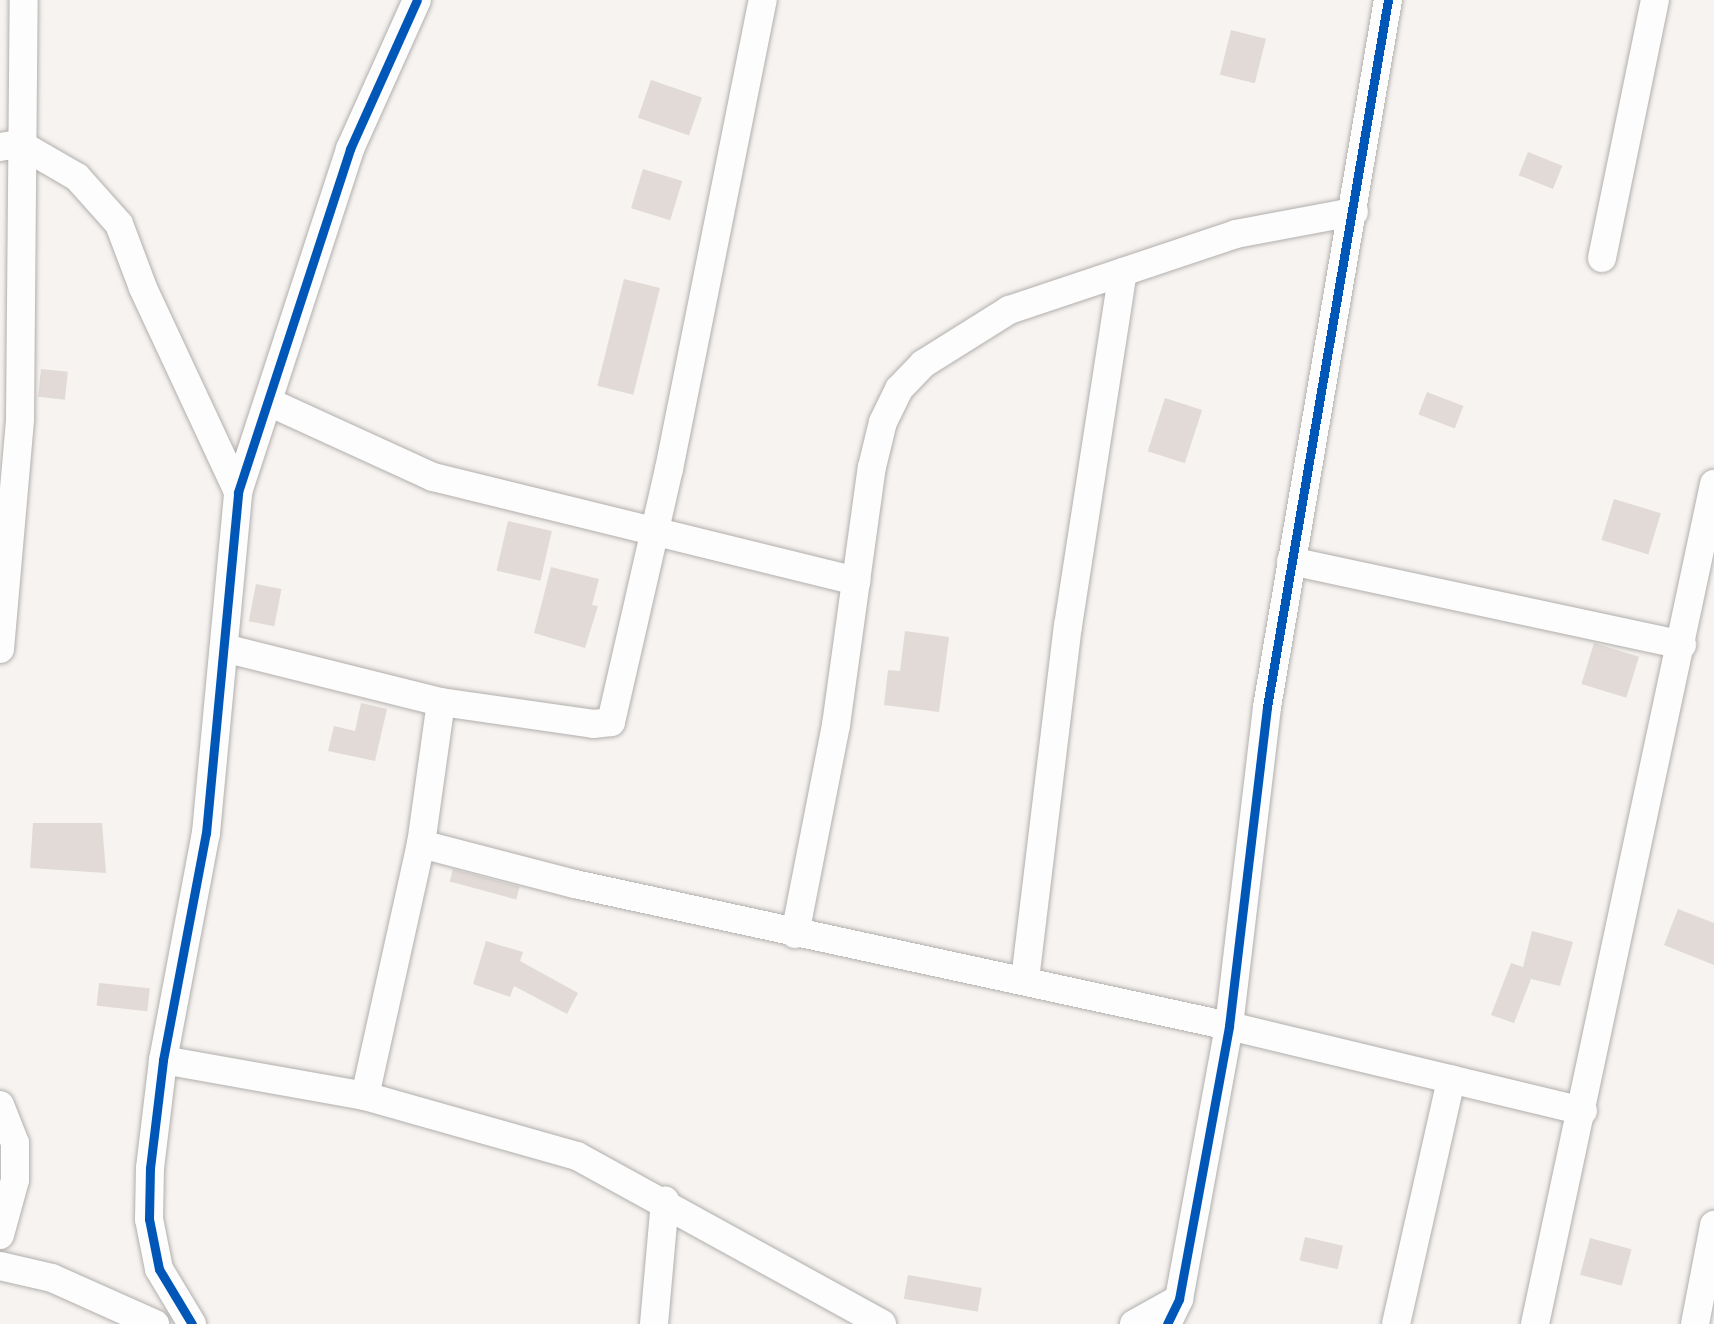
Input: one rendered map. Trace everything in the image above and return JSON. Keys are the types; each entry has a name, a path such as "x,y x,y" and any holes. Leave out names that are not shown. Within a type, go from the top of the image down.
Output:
{"street":[{"path":"0,649 20,419 10,146 24,0"},
{"path":"192,1324 159,1269 149,1219 150,1168 163,1060 206,833 238,492 350,149 417,0"},
{"path":"224,648 441,702 593,724 611,722 656,532 763,0"},
{"path":"1134,1324 1173,1312 1229,1026 1267,707 1354,212 1388,0"},
{"path":"1602,258 1655,0"},
{"path":"10,146 77,177 119,224 143,288 238,492"},
{"path":"795,934 836,725 872,467 883,422 899,389 923,364 1009,310 1236,234 1354,212"},
{"path":"1025,980 1068,626 1123,272"},
{"path":"269,402 433,477 855,581"},
{"path":"1535,1324 1583,1111 1714,484"},
{"path":"1291,561 1682,645"},
{"path":"365,1096 421,844 441,702"},
{"path":"421,844 795,934 1025,980 1229,1026 1583,1111"},
{"path":"163,1060 365,1096 577,1156 665,1200 882,1324"},
{"path":"1396,1324 1452,1079"},
{"path":"0,1105 15,1143 15,1180 0,1235"},
{"path":"654,1324 665,1200"},
{"path":"1695,1324 1714,1225"},
{"path":"0,1266 52,1278 155,1324"}],"building":[{"path":"1231,30 1266,39 1255,83 1220,75"},
{"path":"651,80 702,98 689,135 638,118"},
{"path":"1528,152 1562,166 1553,189 1519,175"},
{"path":"643,169 682,181 670,220 631,208"},
{"path":"624,279 660,288 633,395 597,386"},
{"path":"41,369 68,372 65,400 38,397"},
{"path":"1427,392 1463,406 1455,428 1418,414"},
{"path":"1165,398 1202,410 1185,463 1148,451"},
{"path":"1614,499 1661,513 1648,554 1601,540"},
{"path":"508,521 552,531 540,581 497,571"},
{"path":"551,567 599,579 592,605 598,606 585,648 534,633"},
{"path":"256,584 282,589 274,626 249,621"},
{"path":"905,631 949,637 939,712 884,705 888,670 900,671"},
{"path":"1594,643 1639,657 1626,698 1581,684"},
{"path":"361,703 387,709 375,761 328,751 334,726 355,731"},
{"path":"33,823 102,823 106,873 30,868"},
{"path":"453,869 520,887 516,899 450,882"},
{"path":"1678,909 1714,923 1714,965 1664,945"},
{"path":"1532,931 1573,942 1560,986 1531,979 1514,1023 1491,1015 1511,963 1523,967"},
{"path":"486,941 523,952 520,961 578,993 567,1014 514,986 510,997 473,984"},
{"path":"99,983 150,988 147,1011 97,1006"},
{"path":"1305,1237 1343,1246 1338,1269 1300,1260"},
{"path":"1590,1238 1632,1249 1622,1286 1580,1275"},
{"path":"908,1275 982,1288 978,1312 904,1299"}],"cycle path":[{"path":"192,1324 159,1269 149,1219 150,1168 163,1060 206,833 238,492 350,149 417,0"},
{"path":"1167,1324 1179,1299 1229,1026 1267,707 1388,0"}]}
